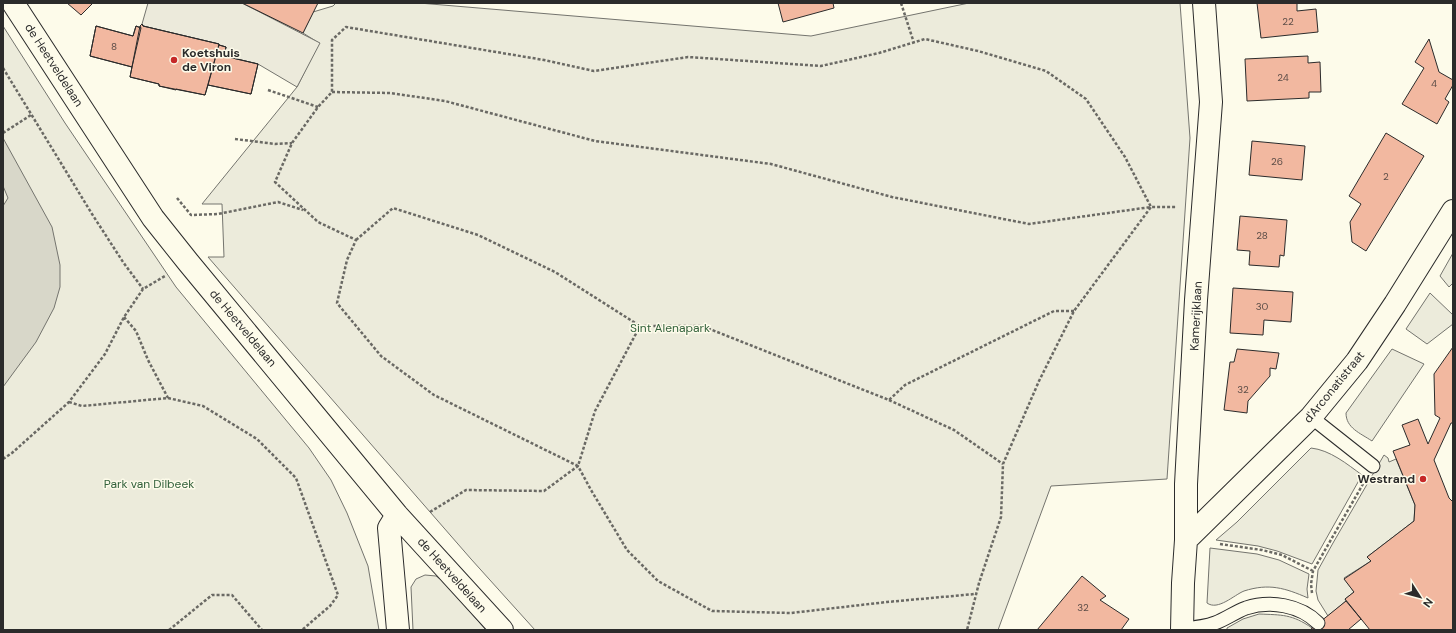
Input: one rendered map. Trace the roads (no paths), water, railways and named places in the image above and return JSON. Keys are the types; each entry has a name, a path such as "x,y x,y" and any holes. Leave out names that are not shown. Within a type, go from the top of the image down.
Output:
{"street":[{"name":"de Heetveldelaan","path":"13,3 153,218 404,523 502,630"},
{"name":"Kamerijklaan","path":"1182,630 1182,583 1186,540 1186,484 1195,315 1211,102 1204,3"},
{"name":"d'Arconatistraat","path":"1186,540 1310,417 1357,361 1396,304 1453,211"},
{"path":"398,630 389,528 404,523"}],"lane":[{"path":"1310,417 1372,466"},
{"path":"1182,630 1217,623 1247,608 1257,605 1274,604 1292,608 1318,623"}],"place":[{"name":"Koetshuis de Viron","path":"174,60"},
{"name":"Westrand","path":"1423,479"}],"park label":[{"name":"Sint Alenapark","path":"670,328"},
{"name":"Park van Dilbeek","path":"149,484"}]}
